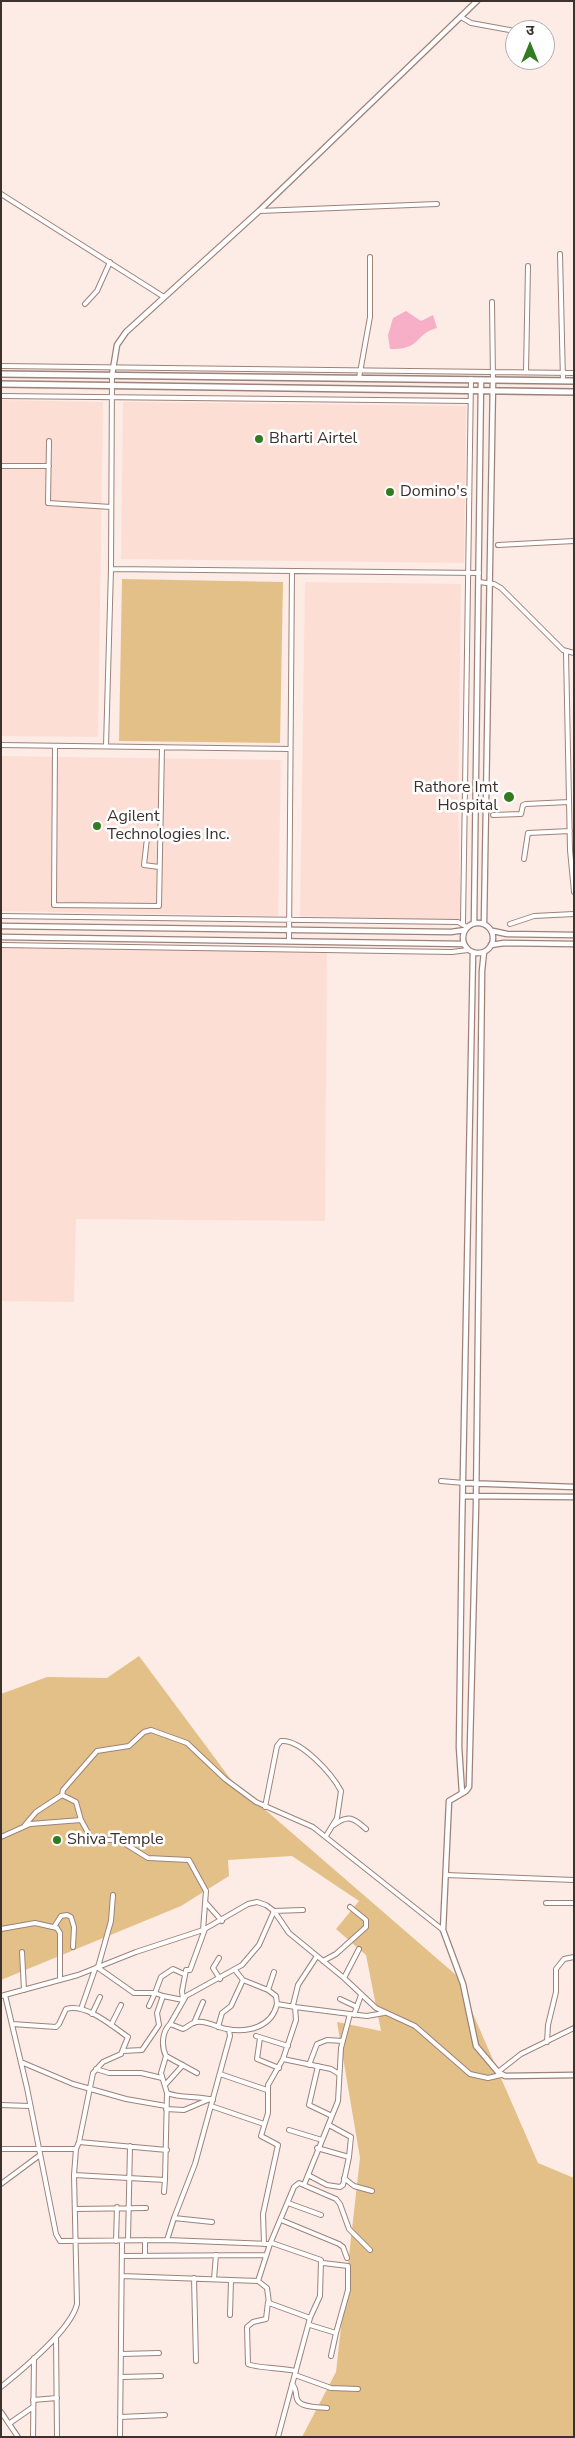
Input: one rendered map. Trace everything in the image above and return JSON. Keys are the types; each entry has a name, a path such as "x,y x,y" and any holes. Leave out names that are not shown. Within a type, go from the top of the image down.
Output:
{"main road":[{"path":"1,374 574,381"},
{"path":"1,384 574,392"}],"street":[{"path":"106,746 111,569 112,366 115,349 120,338 259,211 477,1"},
{"path":"461,16 471,23 505,29"},
{"path":"1,194 164,297"},
{"path":"259,211 437,204"},
{"path":"560,254 563,381"},
{"path":"359,378 370,317 370,257"},
{"path":"85,304 97,292 110,262"},
{"path":"526,372 528,266"},
{"path":"484,923 488,583 493,390 492,302"},
{"path":"1,366 574,373"},
{"path":"462,1794 459,1747 470,951 464,944 471,379"},
{"path":"474,923 481,380"},
{"path":"1,396 470,401"},
{"path":"49,441 48,503 111,507"},
{"path":"1,466 49,466"},
{"path":"498,545 574,541"},
{"path":"111,569 479,573"},
{"path":"289,941 292,571"},
{"path":"479,582 488,583 504,590 566,652 569,802 574,892"},
{"path":"566,652 574,652"},
{"path":"1,745 290,749"},
{"path":"55,746 54,905 159,906 162,747"},
{"path":"493,815 520,814 523,805 526,804 569,802"},
{"path":"524,859 528,833 571,831"},
{"path":"159,866 144,866 147,838 150,835 160,834"},
{"path":"510,924 534,916 574,914"},
{"path":"1,916 289,920 465,927"},
{"path":"1,926 451,932 474,923 484,923 492,931 494,937 491,946"},
{"path":"492,931 507,934 574,935"},
{"path":"1,937 464,944"},
{"path":"34,937 34,946"},
{"path":"574,944 504,943 491,946 484,952 482,971 476,1496 469,1787 450,1801 443,1930 463,1984 476,2046 500,2074 511,2078 574,2075"},
{"path":"1,945 484,952"},
{"path":"441,1481 574,1487"},
{"path":"552,1486 552,1497"},
{"path":"463,1496 574,1498"},
{"path":"25,1826 36,1812 62,1795 63,1790 84,1768 94,1753 100,1750 129,1746 144,1732 151,1730 187,1743 225,1779 265,1807 300,1820 326,1836 443,1930"},
{"path":"265,1807 277,1746 280,1741 293,1743 321,1764 340,1788 341,1796 336,1818 326,1836"},
{"path":"62,1795 75,1800 81,1820 92,1840 118,1840 148,1858 189,1860 206,1891 206,1903 204,1930 190,1970 186,1970 184,1974 183,2000"},
{"path":"332,1826 347,1817 352,1817 366,1829"},
{"path":"1,1837 25,1826 81,1820"},
{"path":"446,1875 574,1880"},
{"path":"81,2009 112,1916 113,1895"},
{"path":"331,2356 348,2290 348,2266 323,2263 320,2259 271,2244 167,2240 128,2240 122,2242 60,2241 56,2234 21,2062 3,1996 60,1980 204,1930 252,1902 266,1905 274,1911 289,1933 362,1995 384,2013 415,2026 470,2074 488,2078 500,2074 519,2056 574,2028"},
{"path":"206,1903 222,1921"},
{"path":"546,1903 574,1903"},
{"path":"323,1961 336,1954 368,1924 366,1920 350,1907"},
{"path":"274,1911 303,1910"},
{"path":"197,2073 166,2056 163,2051 163,2035 183,2000 188,1995 235,1970 259,1945 274,1911"},
{"path":"54,1927 61,1916 67,1915 71,1917 74,1927 73,1947"},
{"path":"1,1929 36,1923 54,1927 60,1932 60,1980"},
{"path":"344,1978 360,1949"},
{"path":"22,1952 24,1990"},
{"path":"264,2244 263,2214 278,2145 277,2142 262,2137 268,2109 267,2090 270,2079 279,2068 296,2020 294,2006 298,1985 318,1956"},
{"path":"547,2042 548,2025 556,1992 556,1969 564,1959 574,1957"},
{"path":"219,1958 212,1968 220,1979"},
{"path":"96,1967 134,1993 155,1993 183,2000"},
{"path":"150,2006 161,1977 167,1975 171,1969 184,1974"},
{"path":"159,2025 183,2029 200,2022 229,2030 259,2027 272,2015 277,2004 275,1995 268,1990 243,1980 235,1970"},
{"path":"268,1990 274,1972"},
{"path":"218,2027 222,2013 231,2006 243,1980"},
{"path":"304,2185 317,2148 329,2125 339,2097 342,2041 352,2014 362,1995"},
{"path":"123,2051 142,2050 159,2025 157,2013 163,1996"},
{"path":"92,2014 100,1997"},
{"path":"340,1999 357,2007"},
{"path":"194,2023 203,2002"},
{"path":"277,2004 367,2016 384,2013"},
{"path":"111,2025 121,2005"},
{"path":"1,2387 34,2358 72,2320 77,2304 74,2176 76,2149 89,2088 96,2069 103,2062 120,2055 128,2037 111,2025 81,2009 66,2009 59,2024 56,2026 12,2024"},
{"path":"167,2240 196,2164 211,2100 230,2036 229,2030"},
{"path":"154,2032 163,2035"},
{"path":"279,2068 257,2059 258,2037 288,2046"},
{"path":"309,2065 317,2044 327,2040 342,2041"},
{"path":"164,2192 167,2150 167,2093 161,2072 166,2056"},
{"path":"282,2059 318,2066 339,2074"},
{"path":"21,2062 89,2088 126,2099 184,2110 211,2100"},
{"path":"165,2085 183,2065"},
{"path":"318,2066 309,2105 332,2116"},
{"path":"96,2069 108,2073 141,2073 162,2078"},
{"path":"220,2074 267,2090"},
{"path":"167,2093 178,2097 195,2096 211,2100"},
{"path":"1,2105 30,2106"},
{"path":"211,2106 264,2124"},
{"path":"308,2175 327,2185 340,2187 344,2178 350,2157 352,2138 329,2125"},
{"path":"289,2130 322,2140"},
{"path":"79,2142 167,2150"},
{"path":"128,2240 130,2146"},
{"path":"317,2148 350,2157"},
{"path":"1,2149 76,2149"},
{"path":"1,2184 40,2155"},
{"path":"74,2176 165,2180"},
{"path":"344,2178 354,2186 372,2191"},
{"path":"258,2281 266,2255 296,2184 304,2185 336,2200 340,2204 349,2228 370,2250"},
{"path":"288,2203 321,2215"},
{"path":"116,2241 117,2207"},
{"path":"76,2209 146,2208"},
{"path":"174,2218 212,2222"},
{"path":"281,2220 339,2244 343,2247 347,2258"},
{"path":"145,2240 145,2256"},
{"path":"120,2437 122,2242"},
{"path":"214,2279 216,2255"},
{"path":"122,2256 266,2255"},
{"path":"278,2437 310,2324 310,2318 320,2296 323,2263"},
{"path":"122,2276 258,2281 267,2288 266,2319 253,2322 248,2327 248,2364 253,2366 274,2366 331,2388 358,2390"},
{"path":"194,2278 196,2361"},
{"path":"230,2315 231,2280"},
{"path":"268,2302 310,2318"},
{"path":"310,2324 336,2333"},
{"path":"56,2337 57,2437"},
{"path":"121,2354 160,2353"},
{"path":"33,2437 34,2358"},
{"path":"121,2377 161,2376"},
{"path":"292,2384 301,2404 327,2408"},
{"path":"33,2400 57,2398"},
{"path":"10,2423 33,2407"},
{"path":"1,2412 18,2437"},
{"path":"120,2417 165,2415"}],"shaded area":[{"path":"406,311 421,321 433,315 437,328 424,334 408,347 390,349 388,335 393,318"},
{"path":"1,400 103,402 98,737 1,736"},
{"path":"123,402 466,406 464,563 121,559"},
{"path":"122,579 283,582 280,743 119,741"},
{"path":"305,582 461,584 458,804 461,920 300,916"},
{"path":"1,756 281,760 278,916 1,911"},
{"path":"1,947 327,953 325,1221 76,1219 74,1302 1,1301"},
{"path":"139,1656 232,1781 456,1975 538,2163 574,2178 574,2437 302,2437 336,2372 360,2158 337,2022 381,2031 366,1955 336,1929 359,1901 292,1856 228,1860 229,1876 181,1906 1,1980 1,1694 47,1677 107,1678"}],"place":[{"name":"Bharti Airtel","path":"259,439"},
{"name":"Domino's","path":"390,492"},
{"name":"Rathore Imt Hospital","path":"509,797"},
{"name":"Agilent Technologies Inc.","path":"97,826"},
{"name":"Shiva Temple","path":"57,1840"}]}
